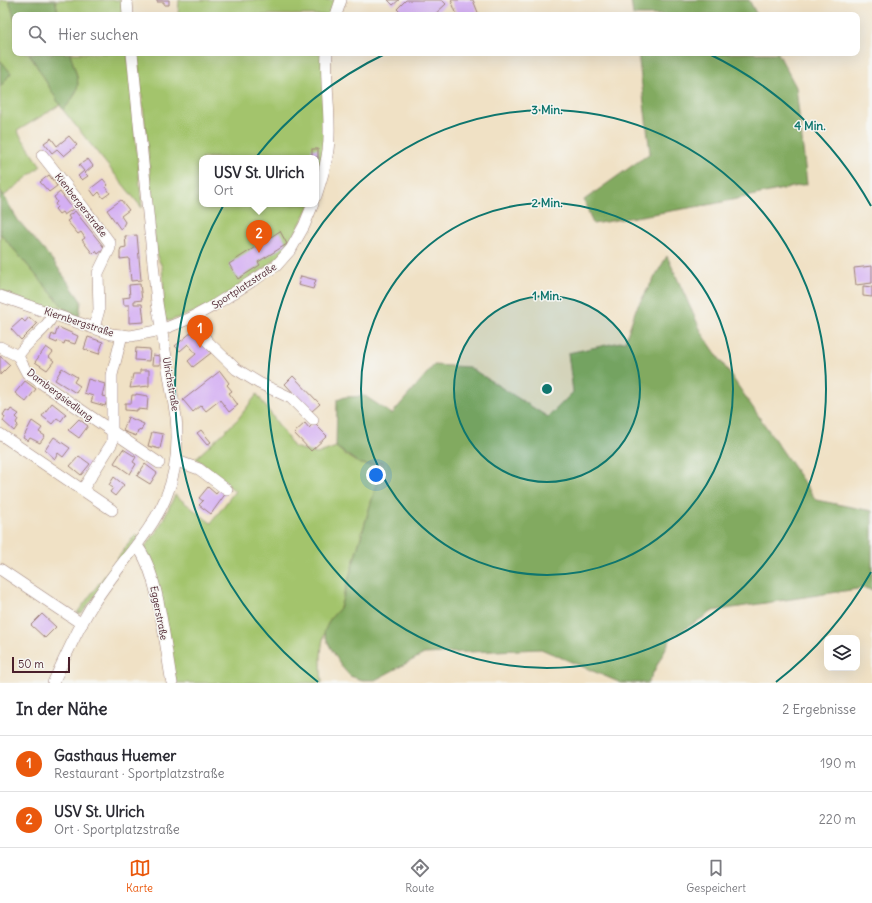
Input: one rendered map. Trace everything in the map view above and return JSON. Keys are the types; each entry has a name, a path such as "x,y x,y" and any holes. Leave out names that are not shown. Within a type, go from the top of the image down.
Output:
{"street":[{"path":"127,0 128,12"},
{"path":"337,12 341,0"},
{"name":"Ulrichstraße","path":"53,683 82,624 105,587 137,546 162,509 177,461 178,434 160,330 132,56"},
{"path":"319,187 325,168 330,136 326,80 327,56"},
{"name":"Kienbergerstraße","path":"42,155 110,243 110,248 98,273 98,310 94,328"},
{"name":"Sportplatzstraße","path":"160,330 191,318 276,266 294,244 312,207"},
{"name":"Kiernbergstraße","path":"0,296 94,328 122,335 141,335 160,330"},
{"path":"0,347 18,356 48,324 53,314"},
{"path":"191,318 211,345 236,369 259,383 291,398 313,420"},
{"path":"83,489 110,447 113,433 112,376 122,335"},
{"name":"Dambergsiedlung","path":"18,356 27,373 159,463"},
{"path":"0,434 112,510"},
{"path":"177,461 199,469 227,490"},
{"name":"Eggerstraße","path":"137,546 147,561 155,588 172,683"},
{"path":"0,569 82,624"}],"green space":[{"path":"0,0 9,0 13,12 12,56 31,56 60,105 17,131 41,166 4,196 0,190 0,87 11,73 0,60"},
{"path":"9,0 55,0 58,12 13,12"},
{"path":"55,0 123,0 124,12 58,12"},
{"path":"179,0 338,0 334,12 178,12"},
{"path":"631,0 749,0 755,12 633,12"},
{"path":"31,56 71,56 78,83 74,95 63,110"},
{"path":"71,56 128,56 142,208 63,110 70,102 77,89 77,77"},
{"path":"137,56 325,56 326,141 319,173 319,155 199,155 199,207 309,207 285,252 257,274 206,308 169,321 165,320 162,311 164,293 162,267 156,254 147,141"},
{"path":"638,56 780,56 796,87 807,184 713,204 593,224 584,200 650,153"},
{"path":"0,60 11,73 0,87"},
{"path":"0,190 18,220 54,262 81,301 79,318 64,308 0,233"},
{"path":"0,233 64,308 79,318 0,292"},
{"path":"667,256 702,333 816,500 872,511 872,590 864,588 713,611 671,638 648,683 621,683 541,649 424,654 375,680 362,680 350,676 342,667 329,645 324,632 330,619 340,608 383,462 370,465 360,464 336,447 337,400 345,397 365,396 392,414 434,365 469,367 548,417 573,392 568,353 625,341 636,309"},
{"path":"257,394 294,447 317,454 336,447 347,456 363,464 383,462 340,608 328,625 322,643 322,683 176,683 145,547 158,530 175,495 211,523 235,491 196,458 238,419"},
{"path":"135,535 139,537 82,613 77,613"}],"building":[{"path":"157,0 169,0 169,5 164,5 164,2 157,2"},
{"path":"388,0 399,0 393,5"},
{"path":"406,0 442,0 446,4 437,12 400,12 397,9"},
{"path":"451,0 473,0 478,12 456,12"},
{"path":"69,136 77,145 64,156 57,149 52,153 44,143 51,138 57,146"},
{"path":"312,149 318,149 318,155 312,155"},
{"path":"88,159 93,166 85,173 88,176 82,180 78,176 84,171 79,165"},
{"path":"49,175 57,186 49,192 40,182"},
{"path":"103,179 108,185 106,187 110,193 103,198 99,192 95,196 90,189"},
{"path":"60,192 73,209 64,215 62,212 59,214 55,209 57,207 55,204 57,202 54,197"},
{"path":"121,200 129,210 121,216 125,222 121,230 107,210"},
{"path":"75,211 103,246 104,249 98,254 96,251 93,254 82,240 85,238 81,232 78,234 67,221 70,219 68,216"},
{"path":"280,231 287,244 258,262 260,265 238,279 229,264"},
{"path":"137,235 141,280 131,281 129,258 120,259 120,251 121,248 126,247 125,236"},
{"path":"872,266 872,283 856,285 854,268"},
{"path":"301,276 316,280 313,289 298,285"},
{"path":"140,284 142,300 134,301 134,304 142,304 144,322 129,323 129,305 124,305 123,298 130,297 129,285"},
{"path":"863,286 872,287 872,297 863,296"},
{"path":"29,317 37,324 21,340 11,329 22,319 25,322"},
{"path":"58,327 78,336 75,344 65,341 64,344 58,341 57,343 50,340 52,334 55,336"},
{"path":"193,331 211,353 193,367 188,361 196,354 188,344 180,351 175,346"},
{"path":"88,337 103,342 99,354 84,349"},
{"path":"46,347 53,352 49,357 54,361 47,370 35,362"},
{"path":"136,348 150,349 149,361 135,360"},
{"path":"153,355 160,356 160,365 152,365"},
{"path":"0,356 10,365 0,375"},
{"path":"62,368 77,377 74,382 80,386 76,393 55,380"},
{"path":"140,370 149,370 149,386 130,388 133,374 140,374"},
{"path":"220,371 229,383 227,385 232,391 229,393 238,405 229,412 220,400 206,411 201,405 193,412 183,400"},
{"path":"293,376 320,404 311,412 285,384"},
{"path":"88,379 105,384 102,396 108,397 105,406 91,402 93,396 84,393"},
{"path":"25,381 36,389 26,402 15,393"},
{"path":"136,394 148,396 147,410 125,410 125,403 131,403 132,395"},
{"path":"52,403 66,414 61,421 57,418 52,424 42,416"},
{"path":"11,409 19,414 16,417 18,419 16,423 18,425 14,431 3,421 5,417 3,415 6,410 9,412"},
{"path":"128,417 144,424 141,431 138,430 136,436 123,431"},
{"path":"79,419 88,426 79,438 68,430"},
{"path":"32,421 42,428 39,432 45,436 40,443 30,438 28,441 23,438"},
{"path":"305,423 309,428 314,423 327,436 311,451 294,433"},
{"path":"201,430 211,442 207,445 197,433"},
{"path":"152,432 163,434 160,449 148,446"},
{"path":"54,437 70,448 63,457 58,453 55,459 45,450"},
{"path":"123,449 136,457 133,462 136,464 130,474 114,463"},
{"path":"79,456 90,464 81,475 70,466"},
{"path":"145,464 157,473 150,484 137,476"},
{"path":"114,477 124,485 115,496 110,492 113,488 109,485"},
{"path":"208,487 216,494 220,489 226,493 211,514 199,505 203,501 199,498"},
{"path":"42,614 56,627 45,638 31,625"}],"place":[{"name":"USV St. Ulrich","path":"259,253"},
{"name":"Gasthaus Huemer","path":"200,348"}]}
